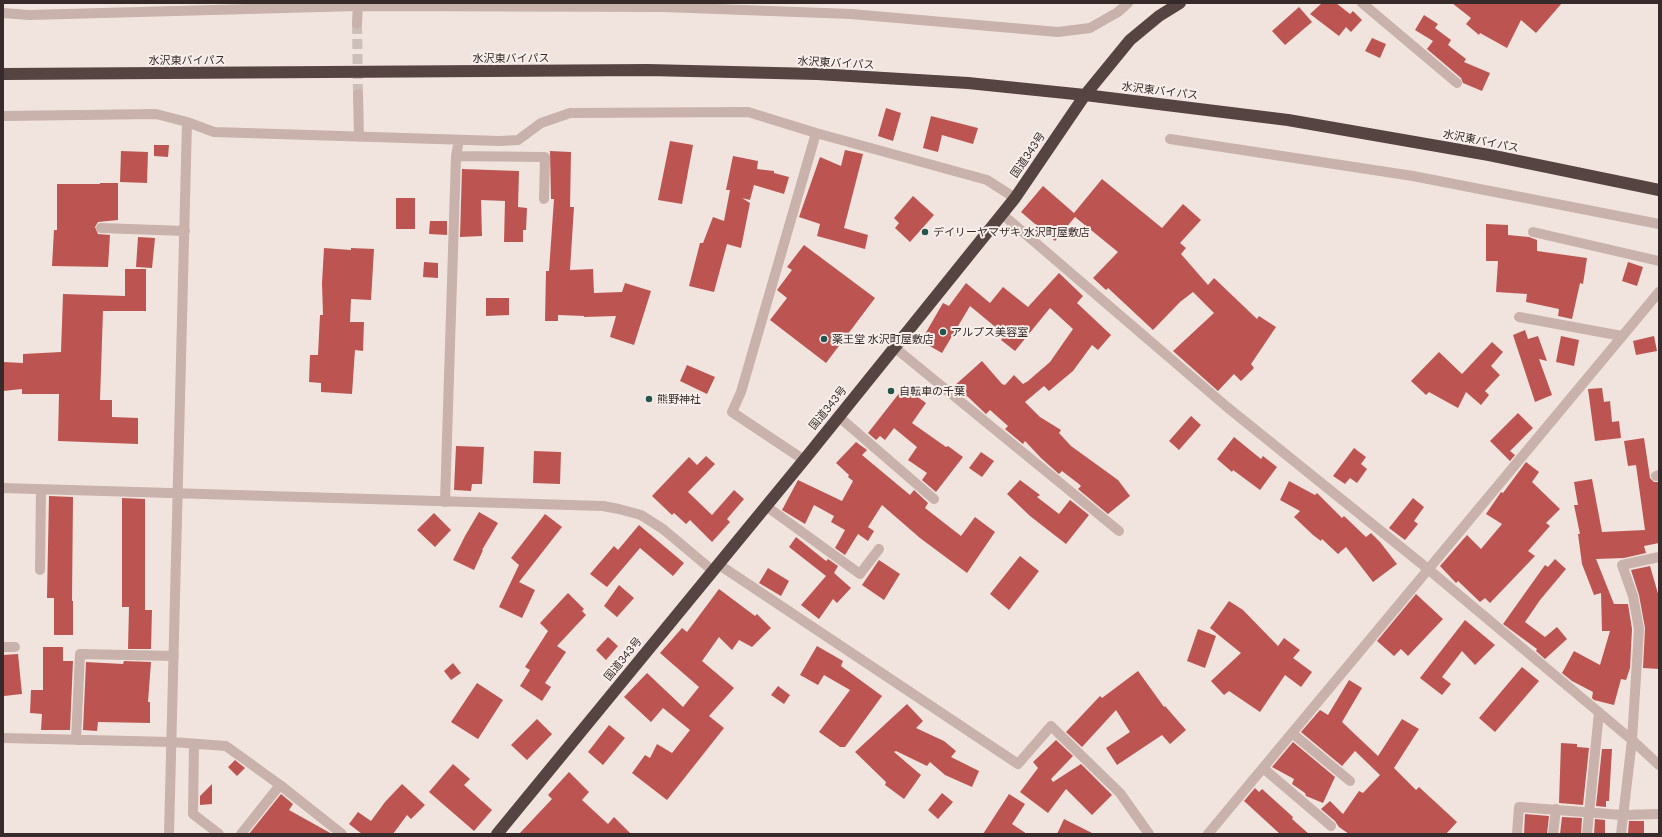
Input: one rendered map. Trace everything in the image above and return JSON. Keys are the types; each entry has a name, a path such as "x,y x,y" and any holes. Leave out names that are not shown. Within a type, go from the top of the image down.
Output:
{"highway":[{"name":"国道343号","path":"497,834 804,460 1015,198 1085,94 1130,40 1159,16 1180,3"},
{"name":"水沢東バイパス","path":"3,74 648,70 817,74 928,80 1085,94 1288,120 1490,155 1659,190"}],"street":[{"path":"3,13 29,15 358,4 663,7 820,12 1058,32 1090,28 1118,12 1128,3"},
{"path":"1362,3 1457,83"},
{"path":"357,24 358,4"},
{"path":"358,94 359,137"},
{"path":"3,116 156,114 188,122 214,132 459,140 518,140 541,123 570,113 748,112 816,133 987,180 1015,198"},
{"path":"169,834 188,122"},
{"path":"804,460 732,412 741,392 816,133"},
{"path":"1170,139 1413,176 1659,224"},
{"path":"445,502 456,156 459,140"},
{"path":"456,156 545,157 544,199"},
{"path":"1002,214 1227,407 1428,569 1599,712 1659,765"},
{"path":"101,228 184,231"},
{"path":"1533,232 1659,261"},
{"path":"1208,834 1659,292"},
{"path":"1519,317 1622,336"},
{"path":"894,347 1119,531"},
{"path":"838,416 934,499"},
{"path":"3,488 603,506 619,509 641,516 663,529 715,567 1018,764 1050,726 1120,793 1149,834"},
{"path":"40,570 41,489"},
{"path":"766,506 860,574 879,549"},
{"path":"1621,834 1622,815 1632,740 1639,629 1633,596 1622,564 1659,558"},
{"path":"3,647 15,647"},
{"path":"76,740 80,654 174,656"},
{"path":"1587,834 1599,712"},
{"path":"1292,733 1350,781"},
{"path":"3,738 172,742 226,746 342,834"},
{"path":"190,744 193,814 219,834"},
{"path":"1263,768 1331,826"},
{"path":"241,834 280,786"},
{"path":"1517,834 1519,807 1622,815 1659,814"},
{"path":"1553,834 1556,809"}],"building":[{"path":"1322,3 1336,3 1350,14 1353,11 1362,20 1351,32 1346,27 1339,36 1310,14"},
{"path":"1452,3 1562,3 1536,33 1521,20 1507,48 1480,33 1479,35 1466,24 1471,18"},
{"path":"1299,7 1312,22 1285,45 1272,31"},
{"path":"1424,15 1438,24 1435,28 1451,40 1448,45 1466,59 1464,62 1490,73 1482,91 1463,83 1461,78 1427,49 1433,41 1415,30"},
{"path":"1372,38 1386,44 1380,58 1365,51"},
{"path":"886,108 901,113 893,141 878,136"},
{"path":"931,116 978,128 973,144 942,135 938,152 923,148"},
{"path":"670,141 693,145 682,204 658,200"},
{"path":"154,145 169,145 168,157 154,156"},
{"path":"845,150 863,154 844,228 868,235 865,249 817,236 820,224 799,217 820,157 841,166"},
{"path":"121,151 148,152 147,183 120,182"},
{"path":"550,151 571,152 570,207 574,207 570,270 593,269 594,293 622,292 625,283 651,291 634,345 610,337 616,316 584,317 558,315 558,321 545,321 546,271 549,271 554,199 551,199"},
{"path":"733,156 758,161 757,169 774,171 774,173 789,177 784,194 754,185 750,200 742,198 750,203 741,248 727,244 714,292 689,286 700,243 703,243 713,217 724,221 730,190 726,190"},
{"path":"462,169 519,171 518,207 527,208 526,230 523,230 523,242 504,242 505,201 481,200 482,236 460,237"},
{"path":"1102,179 1162,228 1183,204 1201,220 1180,243 1186,248 1181,254 1208,285 1214,278 1257,319 1259,316 1276,327 1251,364 1254,368 1241,381 1234,374 1218,391 1173,351 1214,313 1193,292 1180,302 1153,330 1108,288 1106,290 1093,278 1118,252 1075,217 1055,241 1021,212 1043,186 1074,213"},
{"path":"118,183 118,220 98,222 95,227 98,234 110,235 108,267 52,266 54,230 57,230 57,184"},
{"path":"913,196 934,215 910,242 895,228 899,223 894,218"},
{"path":"396,198 415,198 415,229 396,229"},
{"path":"430,221 447,221 447,235 429,234"},
{"path":"1486,224 1508,225 1508,235 1529,237 1537,240 1537,251 1587,258 1583,284 1580,283 1572,319 1558,316 1559,309 1526,302 1527,294 1496,292 1498,261 1486,261"},
{"path":"138,237 155,238 152,268 136,267"},
{"path":"804,245 875,298 826,363 770,320 787,298 777,290 792,270 787,267"},
{"path":"324,248 351,250 351,248 374,249 371,300 351,299 350,322 364,322 363,351 355,350 352,394 321,392 321,383 309,382 310,355 318,355 320,315 323,315 322,283"},
{"path":"424,262 438,263 438,278 423,277"},
{"path":"1628,262 1643,267 1637,286 1622,281"},
{"path":"125,269 146,269 146,311 103,311 100,400 112,400 112,417 138,418 138,444 58,441 59,394 22,394 22,389 3,391 3,362 23,363 23,354 61,352 63,294 125,296"},
{"path":"1059,273 1083,296 1077,303 1111,335 1098,350 1092,345 1073,371 1049,391 1044,386 1025,402 1040,417 1061,430 1059,433 1071,446 1118,480 1130,496 1108,514 1078,489 1081,486 1079,484 1062,471 1059,474 1025,441 1023,444 1005,429 1008,426 990,410 986,414 967,396 966,397 953,387 982,361 1002,384 1005,385 1014,375 1023,384 1050,362 1073,329 1050,308 1015,351 1001,340 1005,335 970,306 942,353 921,341 943,303 949,306 966,283 990,303 1003,287 1028,307"},
{"path":"486,298 509,298 509,315 486,316"},
{"path":"1525,330 1528,339 1538,336 1547,361 1539,359 1552,395 1535,402 1513,335"},
{"path":"1561,336 1579,340 1574,366 1556,362"},
{"path":"1654,336 1657,351 1636,355 1633,341"},
{"path":"1492,342 1503,352 1491,366 1500,375 1485,391 1489,395 1481,405 1466,392 1458,408 1429,392 1426,395 1411,381 1439,352 1462,374"},
{"path":"687,365 715,377 707,394 680,381"},
{"path":"904,387 926,403 912,423 963,457 936,492 922,480 927,473 908,460 917,447 894,428 885,440 880,436 876,440 868,433"},
{"path":"1602,388 1604,402 1610,401 1612,422 1619,421 1621,438 1595,441 1588,389"},
{"path":"1518,413 1533,428 1510,451 1515,455 1510,461 1490,441"},
{"path":"1191,416 1201,425 1179,450 1169,441"},
{"path":"1234,437 1261,459 1263,456 1277,467 1260,490 1233,470 1232,472 1217,459"},
{"path":"1644,438 1650,478 1654,482 1659,482 1659,543 1644,546 1646,553 1624,558 1596,559 1614,604 1628,604 1632,629 1630,668 1626,680 1621,679 1614,705 1594,700 1592,698 1593,692 1572,681 1562,673 1574,651 1600,665 1610,631 1602,631 1601,593 1594,595 1582,564 1578,534 1580,534 1574,505 1578,505 1574,482 1592,479 1602,532 1645,530 1636,465 1628,466 1624,441"},
{"path":"856,442 867,450 862,455 910,495 914,490 928,503 925,508 961,536 975,517 995,532 967,573 920,538 882,505 868,527 874,531 868,541 858,534 845,555 835,548 845,530 831,522 834,516 814,505 805,524 782,510 798,480 842,501 853,481 848,477 849,475 836,463"},
{"path":"456,446 484,447 482,484 472,484 471,491 454,490"},
{"path":"1354,448 1366,457 1361,464 1367,469 1357,483 1350,478 1345,484 1333,476"},
{"path":"534,451 561,452 560,484 533,483"},
{"path":"981,452 994,461 982,477 969,468"},
{"path":"706,456 715,464 688,492 712,515 734,490 744,499 727,519 730,522 712,542 690,520 686,524 674,513 672,515 652,496 689,457 697,465"},
{"path":"1526,462 1539,472 1532,482 1560,509 1546,523 1550,526 1528,551 1535,556 1490,603 1485,598 1480,602 1458,581 1456,583 1440,566 1467,535 1481,549 1502,524 1486,514 1501,492 1503,493"},
{"path":"1020,480 1040,495 1037,497 1059,514 1070,500 1089,515 1066,544 1030,516 1007,494"},
{"path":"1289,481 1315,495 1317,493 1342,518 1344,516 1366,537 1371,533 1397,564 1373,582 1346,547 1338,554 1322,539 1321,541 1313,535 1294,517 1300,511 1280,500"},
{"path":"49,496 73,497 73,635 54,635 54,598 47,598"},
{"path":"122,498 145,499 145,610 152,610 151,649 128,649 129,607 122,607"},
{"path":"1413,498 1424,507 1414,521 1418,524 1405,540 1389,528"},
{"path":"479,512 498,523 482,550 474,570 453,560"},
{"path":"434,513 451,530 435,547 417,530"},
{"path":"545,514 562,527 519,582 535,590 522,618 499,607 519,565 511,558"},
{"path":"639,525 684,563 673,576 640,548 607,587 590,574 614,546 618,550"},
{"path":"796,537 826,561 828,559 838,566 834,573 851,588 837,603 833,599 819,619 801,605 826,576 789,547"},
{"path":"1020,556 1039,571 1009,610 990,594"},
{"path":"1555,559 1566,569 1540,600 1525,622 1545,637 1557,627 1567,639 1545,659 1536,651 1537,649 1503,624 1545,565 1548,567"},
{"path":"879,560 900,574 884,600 862,585"},
{"path":"1650,566 1659,597 1659,669 1643,668 1645,628 1639,595 1631,570"},
{"path":"768,568 789,581 781,596 759,583"},
{"path":"619,585 634,598 617,617 604,606"},
{"path":"719,589 755,616 757,614 771,628 752,647 739,640 732,650 719,637 702,661 734,688 709,716 724,728 667,800 632,773 645,755 650,758 657,744 672,753 690,730 663,708 651,722 624,697 647,673 683,707 699,687 660,653 682,628 687,632"},
{"path":"568,593 584,609 582,611 586,615 557,646 566,652 545,683 551,687 542,701 520,686 530,670 525,667 548,631 540,623"},
{"path":"1416,594 1443,619 1408,656 1401,649 1394,656 1377,641"},
{"path":"1229,601 1243,610 1278,646 1284,638 1300,650 1293,658 1312,672 1301,687 1285,675 1260,712 1229,691 1224,695 1211,681 1241,653 1210,628"},
{"path":"1465,620 1495,645 1475,665 1462,651 1442,677 1451,684 1442,695 1420,678"},
{"path":"1198,629 1216,636 1205,668 1187,661"},
{"path":"608,637 618,646 606,660 596,650"},
{"path":"817,646 843,661 841,666 882,696 845,747 840,747 819,732 850,690 824,675 818,685 800,675"},
{"path":"43,647 63,647 63,661 73,661 70,730 41,730 42,714 30,713 31,690 43,690"},
{"path":"18,654 22,694 4,696 3,655"},
{"path":"124,661 151,662 148,702 150,702 150,723 98,722 97,731 83,730 86,662 123,664"},
{"path":"453,663 461,673 451,680 444,671"},
{"path":"1522,667 1539,681 1495,732 1479,718"},
{"path":"1138,671 1164,707 1165,706 1186,730 1170,744 1162,735 1117,765 1106,748 1130,732 1116,710 1082,747 1066,732 1100,696 1102,698"},
{"path":"1349,680 1362,688 1342,722 1378,756 1402,719 1419,729 1394,768 1416,790 1419,787 1457,822 1446,834 1349,834 1339,827 1335,821 1321,809 1330,801 1343,814 1359,791 1363,793 1380,775 1355,751 1342,766 1301,732 1320,710 1328,715"},
{"path":"477,683 503,700 478,739 451,722"},
{"path":"778,686 790,695 784,704 771,695"},
{"path":"907,704 923,721 916,728 944,741 956,751 951,757 979,771 972,787 945,775 930,762 927,766 896,751 894,752 921,775 904,799 885,785 886,782 855,752"},
{"path":"537,719 552,734 527,760 511,745"},
{"path":"609,725 625,738 603,765 588,752"},
{"path":"1056,740 1073,756 1051,779 1053,782 1081,764 1112,795 1092,815 1066,789 1048,813 1020,792 1038,768 1033,762"},
{"path":"1293,742 1335,777 1323,803 1306,796 1305,793 1292,784 1294,779 1272,767"},
{"path":"1561,743 1577,744 1577,747 1589,748 1583,805 1559,803"},
{"path":"1602,749 1612,749 1609,801 1606,801 1606,807 1596,806"},
{"path":"235,760 245,768 237,776 228,767"},
{"path":"453,764 470,779 464,785 492,810 474,831 429,792"},
{"path":"569,772 589,792 582,800 608,824 614,817 631,834 519,834 552,799 548,795"},
{"path":"212,784 212,804 200,805 200,796"},
{"path":"402,784 425,805 411,819 407,815 393,834 362,834 349,824 358,812 371,821 385,802"},
{"path":"1255,788 1259,792 1262,789 1293,817 1292,819 1309,834 1280,834 1244,801"},
{"path":"942,793 953,802 938,819 928,810"},
{"path":"281,794 293,804 289,810 332,834 249,834"},
{"path":"1009,794 1025,804 1012,824 1027,834 983,834"},
{"path":"1525,814 1549,816 1547,834 1524,834"},
{"path":"1562,817 1582,818 1581,834 1560,834"},
{"path":"1064,819 1094,834 1057,834"},
{"path":"1595,819 1605,820 1605,834 1594,834"},
{"path":"1629,821 1644,821 1644,834 1628,834"}],"tunnel":[{"path":"357,24 358,94"}],"place":[{"name":"デイリーヤマザキ 水沢町屋敷店","path":"925,232"},
{"name":"アルプス美容室","path":"943,332"},
{"name":"薬王堂 水沢町屋敷店","path":"824,339"},
{"name":"自転車の千葉","path":"891,391"},
{"name":"熊野神社","path":"649,399"}]}
